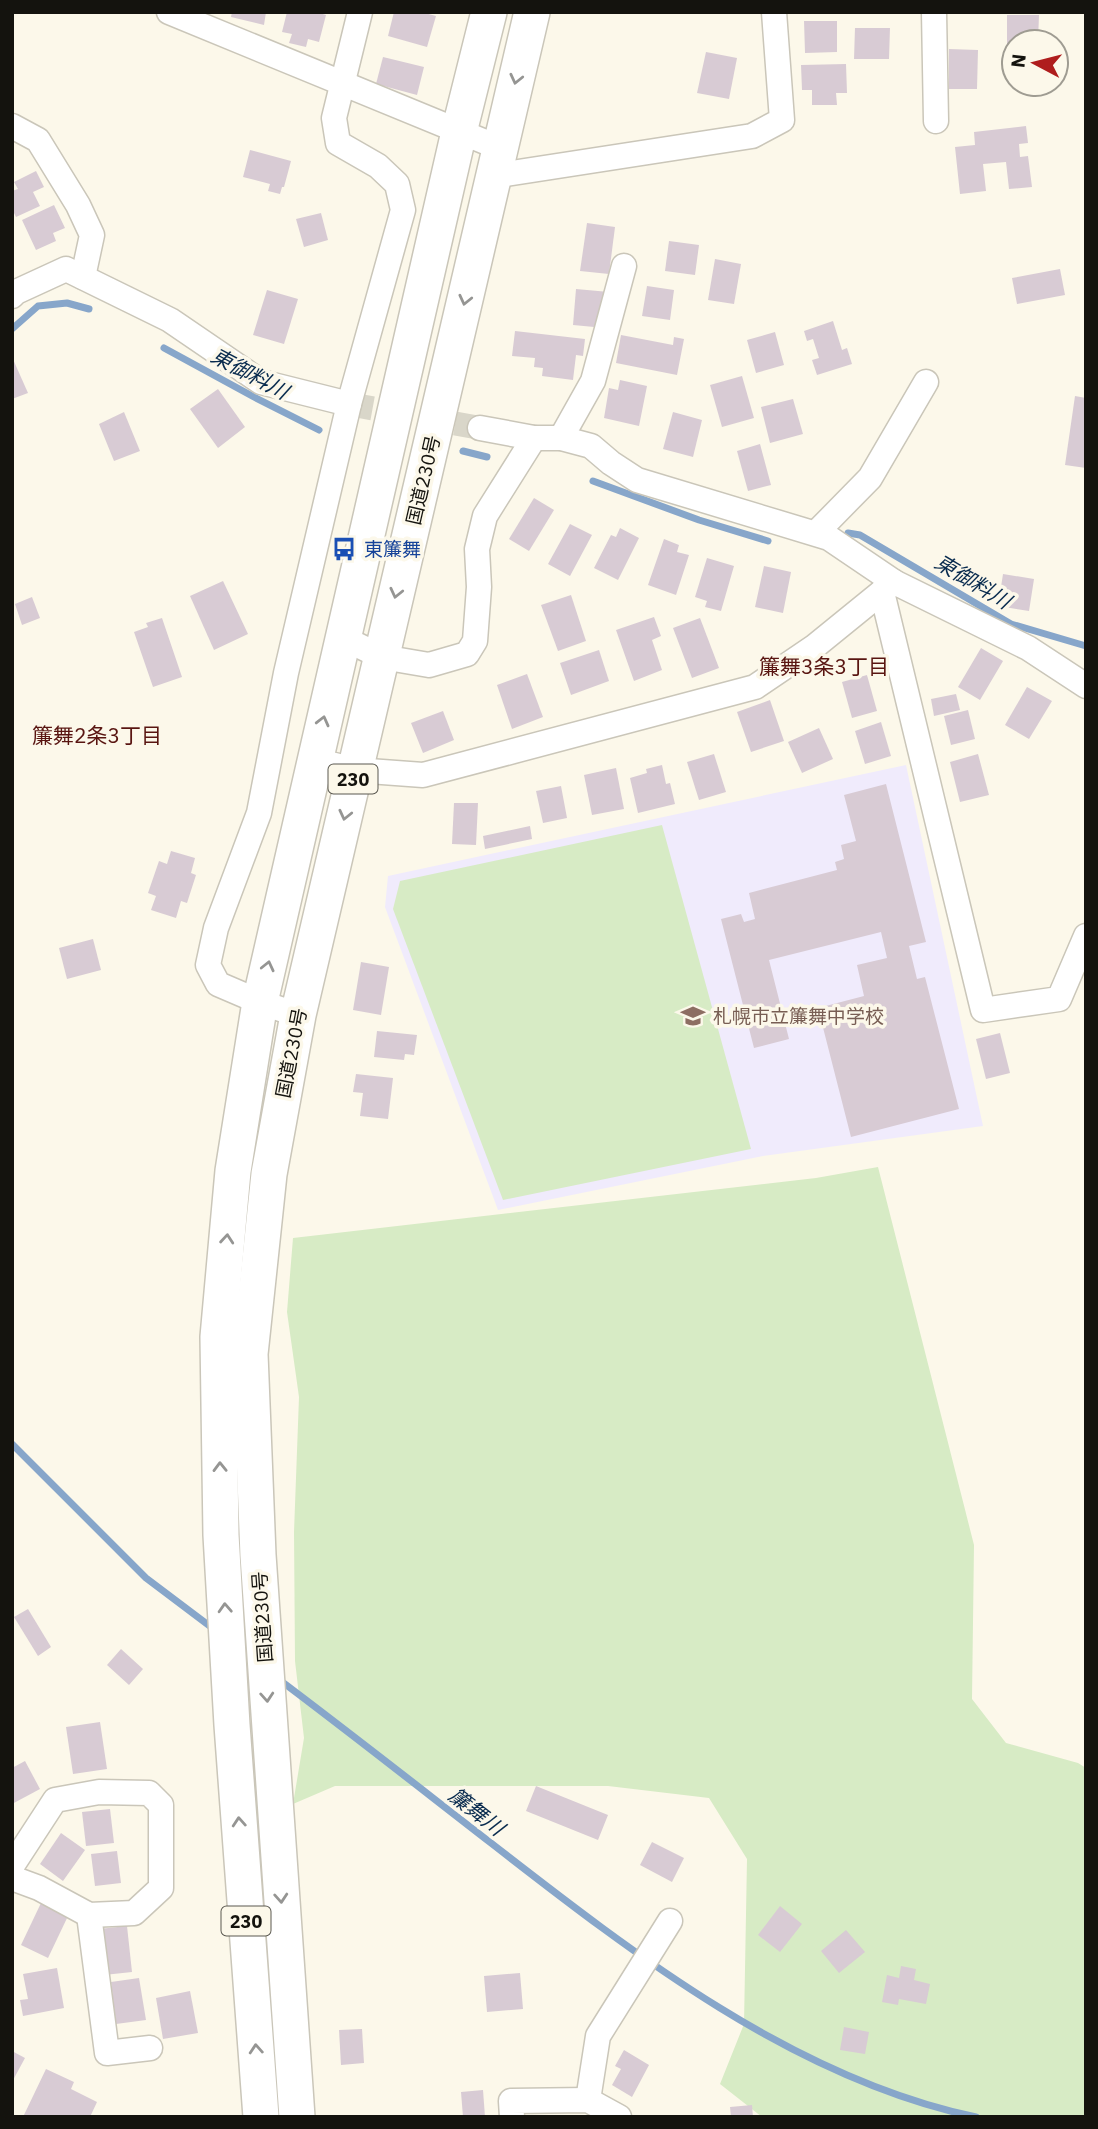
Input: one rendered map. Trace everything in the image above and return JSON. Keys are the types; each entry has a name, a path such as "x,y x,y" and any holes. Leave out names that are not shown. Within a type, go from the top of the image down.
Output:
{"highway":[{"name":"国道230号","path":"261,2117 221,1535 218,1337 233,1171 260,1002 459,132 489,12"},
{"name":"国道230号","path":"297,2117 258,1555 250,1354 269,1174 298,1015 532,12"}],"street":[{"path":"169,12 208,20 343,85 459,132 497,162 752,136 782,120 774,12"},
{"path":"298,1015 218,984 208,965 216,928 259,813 286,673 349,404 403,210 397,184 378,166 338,143 334,118 360,12"},
{"path":"934,12 936,121"},
{"path":"12,126 38,140 93,235 83,277"},
{"path":"561,438 593,381 624,265"},
{"path":"12,296 66,269 170,320 261,382 349,404"},
{"path":"816,533 870,478 926,382"},
{"path":"480,428 534,438 561,438 591,446 637,480 829,538 888,587 1028,648 1086,686"},
{"path":"343,638 382,657 429,665 467,653 475,641 479,587 477,549 485,516 534,438"},
{"path":"314,760 355,770 424,775 755,687 814,648 888,587"},
{"path":"888,587 984,1010 1059,999 1086,936"},
{"path":"12,1866 55,1800 99,1792 149,1793 161,1805 161,1888 134,1913 89,1915 39,1888 12,1878"},
{"path":"89,1915 107,2053 150,2048"},
{"path":"588,2100 598,2036 670,1921"},
{"path":"512,2117 511,2101 588,2100 619,2117"}],"shaded area":[{"name":"札幌市立簾舞中学校","path":"906,765 983,1126 763,1156 498,1210 385,907 388,876"}],"green space":[{"path":"662,825 751,1149 503,1200 393,909 400,881"},
{"path":"878,1167 974,1545 972,1699 1006,1743 1078,1763 1086,1768 1086,2117 762,2117 720,2084 744,2024 747,1859 709,1798 608,1786 335,1786 293,1804 304,1738 295,1661 294,1532 299,1397 287,1312 293,1238 816,1178"}],"building":[{"path":"232,12 266,12 264,25 231,17"},
{"path":"287,12 316,12 326,15 319,42 308,39 306,47 289,43 292,34 282,32"},
{"path":"394,12 421,12 436,16 427,47 388,36"},
{"path":"1007,15 1039,15 1039,28 1007,28"},
{"path":"804,21 837,21 837,52 805,53"},
{"path":"855,28 890,28 889,59 854,59"},
{"path":"949,49 978,50 977,89 949,89"},
{"path":"706,52 737,58 729,99 697,93"},
{"path":"383,57 424,67 417,95 376,84"},
{"path":"846,64 847,93 836,93 837,105 812,105 812,90 802,90 801,65"},
{"path":"1026,126 1028,143 1019,144 1020,157 1028,156 1032,187 1009,189 1006,162 983,164 986,191 960,194 955,147 975,145 974,132"},
{"path":"250,150 291,161 280,194 268,191 270,184 243,177"},
{"path":"36,171 44,187 33,192 40,206 16,217 12,209 12,191 18,189 14,182"},
{"path":"54,205 65,228 53,233 56,241 36,250 22,220"},
{"path":"321,213 328,240 304,247 296,219"},
{"path":"587,223 615,227 609,274 580,271"},
{"path":"669,241 699,245 695,275 665,271"},
{"path":"715,259 741,264 734,304 708,300"},
{"path":"1060,269 1065,295 1017,304 1012,278"},
{"path":"647,286 674,290 670,320 642,316"},
{"path":"576,289 609,292 605,328 573,325"},
{"path":"267,290 298,299 284,344 253,335"},
{"path":"833,321 842,350 847,348 852,364 817,375 812,360 819,358 813,339 807,341 804,331"},
{"path":"515,331 585,339 583,356 576,355 573,380 542,376 543,368 534,367 535,358 512,356"},
{"path":"775,332 784,365 756,373 747,340"},
{"path":"621,335 673,345 674,337 684,339 677,375 616,363"},
{"path":"12,357 28,393 12,399"},
{"path":"742,376 754,418 722,427 710,385"},
{"path":"620,380 647,386 639,426 604,418 609,388 618,390"},
{"path":"218,389 245,427 218,448 190,409"},
{"path":"1075,396 1086,398 1086,468 1065,465"},
{"path":"793,399 803,434 770,443 761,407"},
{"path":"124,412 140,451 114,461 99,424"},
{"path":"673,412 702,420 693,457 663,449"},
{"path":"760,444 771,485 748,491 737,451"},
{"path":"534,498 554,510 529,551 509,539"},
{"path":"570,524 592,535 570,576 548,564"},
{"path":"620,528 639,538 618,580 594,568 611,535 616,537"},
{"path":"664,539 679,545 677,552 689,555 676,595 648,585"},
{"path":"707,558 734,566 721,611 705,607 707,601 695,597"},
{"path":"764,566 791,572 783,613 755,607"},
{"path":"1003,574 1034,579 1029,611 998,606"},
{"path":"223,581 248,634 214,650 190,596"},
{"path":"571,595 586,641 558,651 541,605"},
{"path":"32,597 40,618 22,625 15,604"},
{"path":"654,617 661,636 652,640 662,670 634,681 616,630"},
{"path":"162,618 182,677 153,687 134,632 148,627 146,623"},
{"path":"700,618 719,668 692,678 673,628"},
{"path":"981,648 1003,661 980,700 958,687"},
{"path":"599,650 609,681 571,695 560,663"},
{"path":"527,674 543,717 512,729 497,685"},
{"path":"867,675 877,711 852,718 842,682"},
{"path":"1027,687 1052,701 1029,739 1005,725"},
{"path":"956,694 960,710 934,716 931,699"},
{"path":"770,700 784,741 751,752 737,712"},
{"path":"968,710 975,739 951,745 944,716"},
{"path":"443,711 454,740 423,753 411,723"},
{"path":"881,722 891,756 865,764 855,731"},
{"path":"819,728 833,759 802,773 788,742"},
{"path":"714,754 726,792 699,800 687,762"},
{"path":"978,754 989,795 960,802 950,762"},
{"path":"662,765 666,784 670,783 675,804 638,813 630,778 647,773 646,769"},
{"path":"616,768 624,809 592,815 584,775"},
{"path":"886,784 926,942 909,946 917,979 925,977 959,1109 851,1137 818,1008 864,996 857,965 887,958 881,932 769,960 789,1039 754,1048 721,919 741,914 744,922 755,919 749,893 837,870 835,862 844,859 841,845 856,841 844,795"},
{"path":"561,786 567,818 543,823 536,791"},
{"path":"454,803 478,803 476,845 452,844"},
{"path":"530,826 532,839 485,849 483,836"},
{"path":"171,851 195,858 191,873 196,875 187,903 181,901 176,918 151,910 156,896 148,893 159,861 167,864"},
{"path":"93,939 101,970 67,979 59,948"},
{"path":"361,962 389,967 381,1015 353,1010"},
{"path":"377,1031 417,1035 414,1055 405,1054 404,1060 374,1057"},
{"path":"1000,1033 1010,1073 986,1079 976,1039"},
{"path":"356,1074 393,1078 388,1119 360,1116 363,1093 353,1092"},
{"path":"28,1609 51,1647 38,1656 14,1617"},
{"path":"121,1649 143,1669 129,1685 107,1665"},
{"path":"100,1722 107,1769 73,1774 66,1727"},
{"path":"25,1761 40,1789 12,1804 12,1768"},
{"path":"536,1786 608,1815 598,1840 526,1811"},
{"path":"110,1809 114,1843 86,1846 82,1812"},
{"path":"61,1833 85,1850 63,1881 40,1864"},
{"path":"652,1842 684,1858 672,1882 640,1865"},
{"path":"117,1851 121,1883 95,1886 91,1854"},
{"path":"41,1903 68,1916 48,1958 21,1945"},
{"path":"780,1906 802,1924 780,1952 758,1935"},
{"path":"127,1926 132,1972 104,1975 99,1929"},
{"path":"846,1930 865,1952 839,1973 821,1951"},
{"path":"901,1966 916,1969 914,1980 930,1984 926,2004 899,1999 898,2005 882,2002 887,1975 899,1978"},
{"path":"57,1968 64,2008 23,2016 20,2000 28,1999 23,1974"},
{"path":"520,1973 523,2009 487,2012 484,1976"},
{"path":"139,1978 146,2020 116,2024 111,1982"},
{"path":"190,1991 198,2033 163,2039 156,1998"},
{"path":"844,2027 869,2032 865,2054 840,2050"},
{"path":"362,2029 364,2063 341,2065 339,2030"},
{"path":"624,2050 649,2065 632,2097 612,2085 621,2069 615,2066"},
{"path":"12,2051 25,2058 12,2082"},
{"path":"46,2069 74,2082 71,2089 97,2102 90,2117 23,2117"},
{"path":"483,2090 485,2117 463,2117 461,2092"},
{"path":"752,2105 753,2117 731,2117 730,2107"}],"waterway":[{"name":"東御料川","path":"12,329 38,306 67,303 89,309"},
{"name":"東御料川","path":"164,348 319,430"},
{"name":"東御料川","path":"463,451 487,457"},
{"name":"東御料川","path":"593,481 699,520 768,541"},
{"name":"東御料川","path":"848,533 860,535 1011,624 1086,646"},
{"name":"簾舞川","path":"12,1444 146,1578 215,1630"},
{"name":"簾舞川","path":"277,1678 602,1928 720,2008 781,2043 844,2074 909,2099 976,2117"}],"tunnel":[{"path":"349,404 480,428"}],"place":[{"name":"東簾舞","path":"344,549"},
{"name":"札幌市立簾舞中学校","path":"693,1016"}],"district":[{"name":"簾舞3条3丁目","path":"824,666"},
{"name":"簾舞2条3丁目","path":"97,735"}]}
